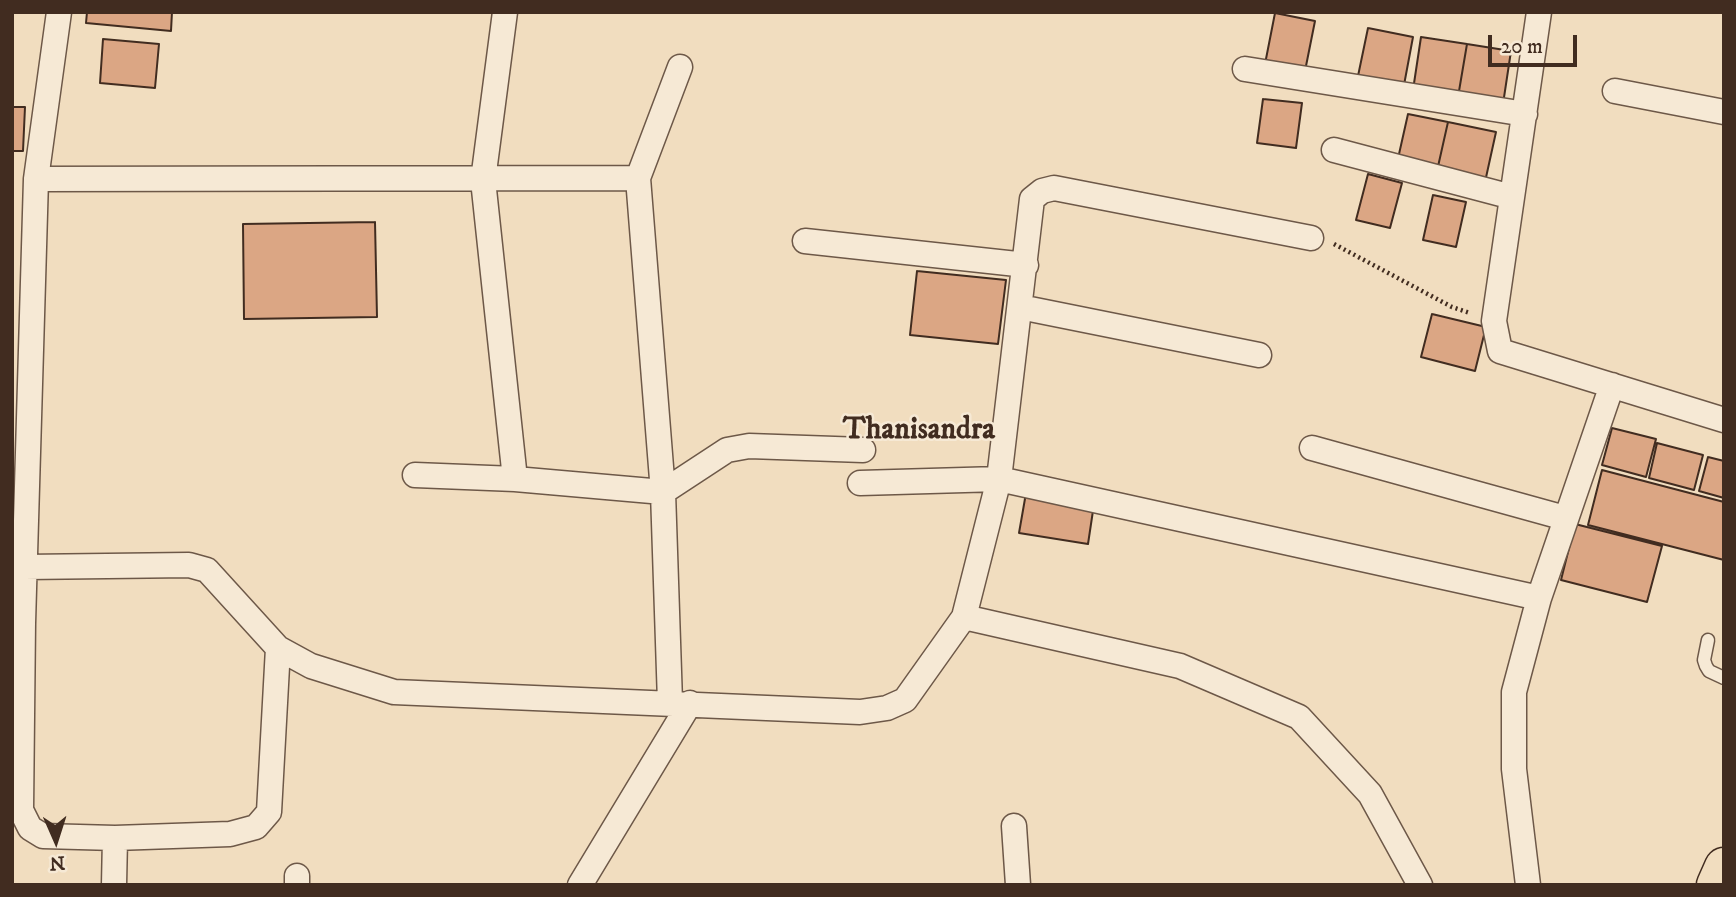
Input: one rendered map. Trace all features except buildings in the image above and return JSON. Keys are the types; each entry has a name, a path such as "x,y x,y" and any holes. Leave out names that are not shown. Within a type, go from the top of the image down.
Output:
{"main road":[{"path":"1716,885 1724,867"}],"street":[{"path":"59,12 36,179 24,567 18,623 21,810 30,828 43,836 115,838 230,834 256,827 269,813 278,648"},
{"path":"505,12 483,180 515,479"},
{"path":"1539,12 1494,321 1500,351 1724,420"},
{"path":"580,885 680,703 638,178 680,67"},
{"path":"1245,69 1525,114"},
{"path":"1615,91 1724,112"},
{"path":"1334,150 1512,197"},
{"path":"36,179 638,178"},
{"path":"24,567 189,565 206,570 278,648 311,666 394,692 860,712 887,708 905,700 964,617 999,479 1032,200 1042,191 1054,188 1311,238"},
{"path":"805,241 1026,265"},
{"path":"1020,307 1259,355"},
{"path":"1528,885 1514,769 1514,692 1539,598 1612,385"},
{"path":"415,475 515,479 663,492 727,450 749,446 863,450"},
{"path":"1312,448 1566,518"},
{"path":"860,483 999,479 1539,598"},
{"path":"964,617 1180,666 1299,717 1370,794 1420,885"},
{"path":"1014,826 1018,885"},
{"path":"114,885 115,838"}],"lane":[{"path":"1708,640 1704,660 1706,666 1709,671 1724,678"}],"path":[{"path":"1311,238 1336,245 1452,307 1494,321"}],"district":[{"name":"Thanisandra","path":"919,432"}]}
